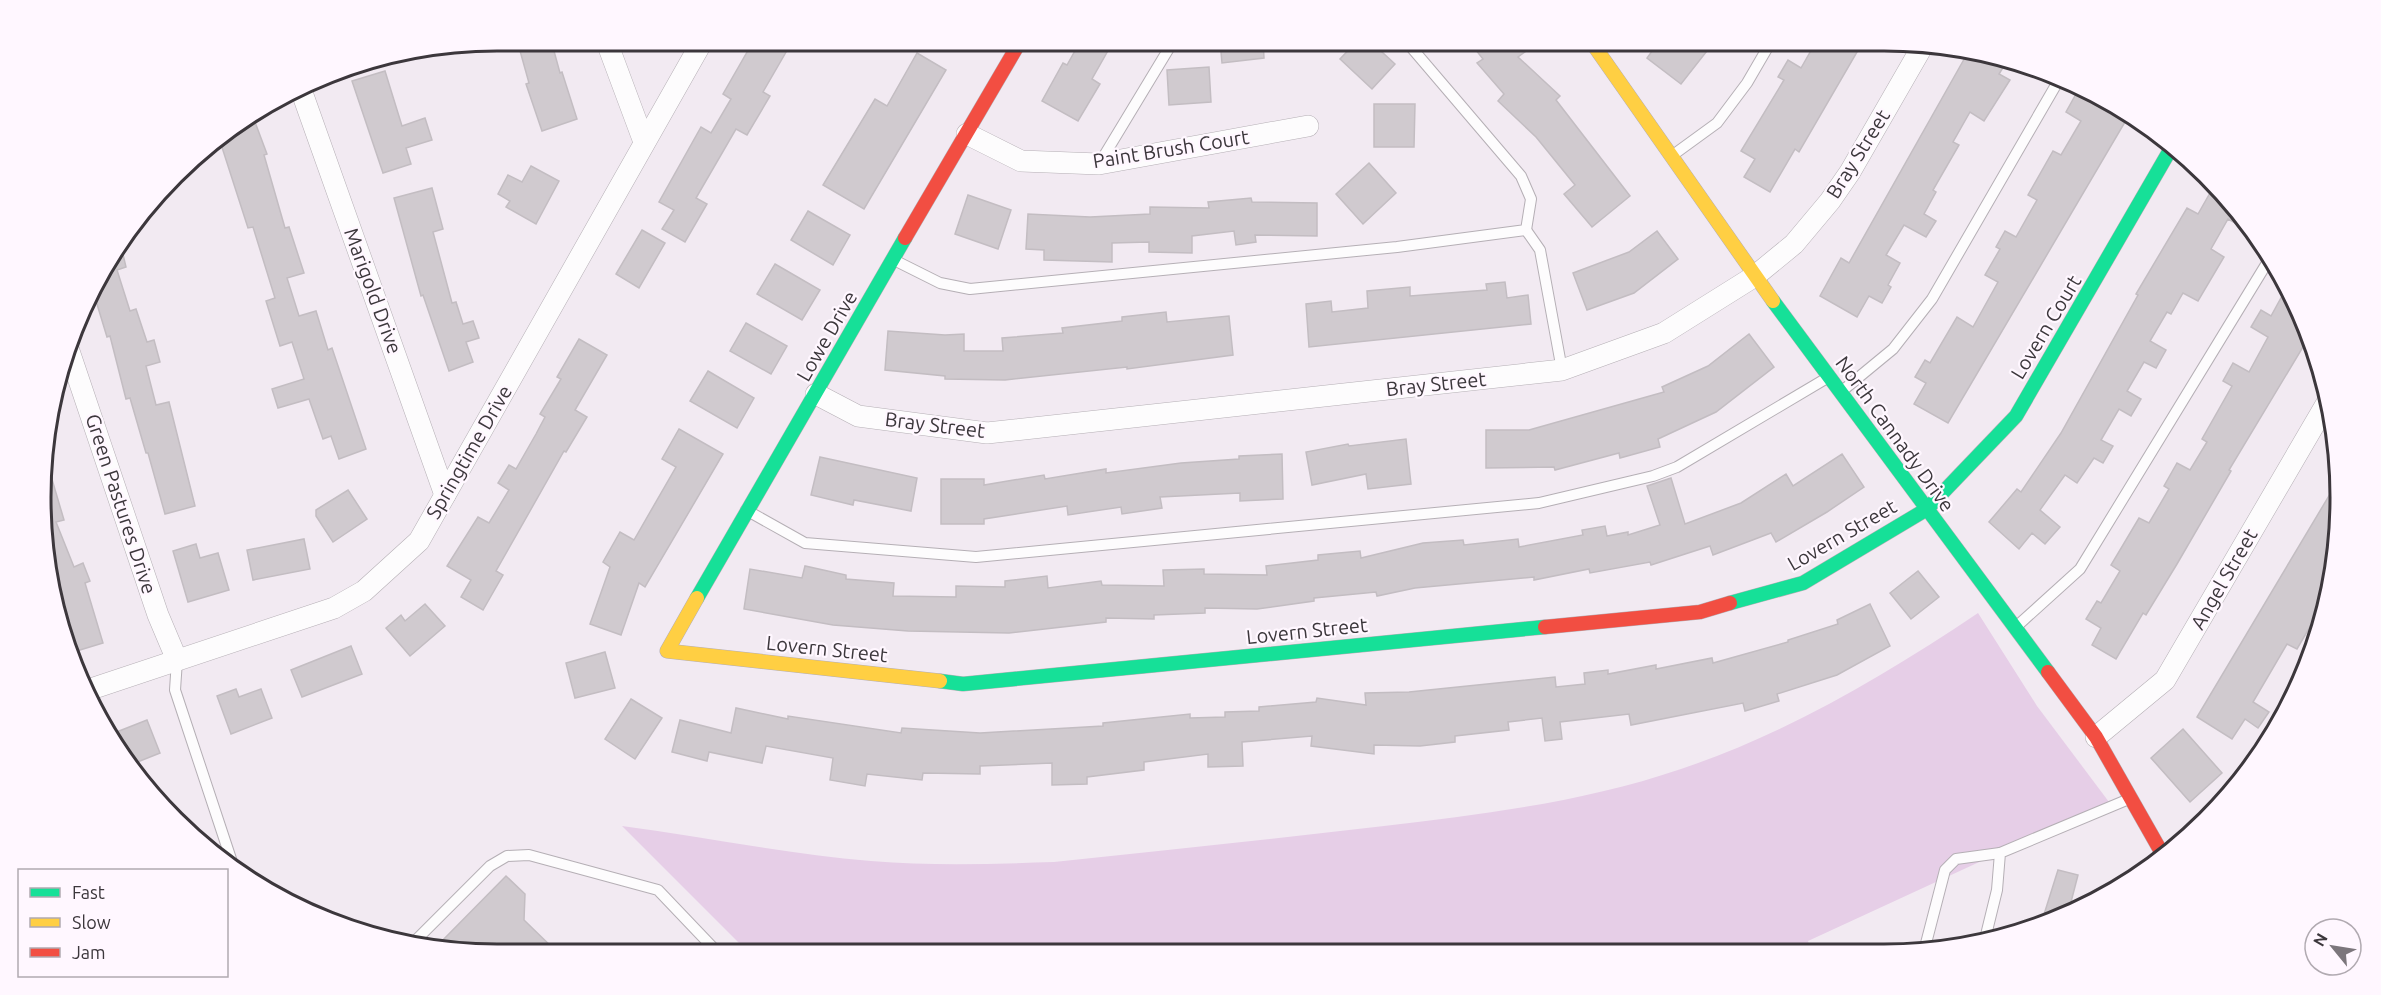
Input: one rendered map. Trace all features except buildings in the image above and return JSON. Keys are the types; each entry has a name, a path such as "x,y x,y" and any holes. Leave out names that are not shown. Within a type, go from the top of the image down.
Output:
{"street":[{"path":"610,51 644,142"},
{"name":"Springtime Drive","path":"94,688 334,608 364,591 418,541 697,51"},
{"name":"Lowe Drive","path":"668,651 746,510 816,394 1015,51"},
{"name":"North Cannady Drive","path":"1598,51 1755,276 2096,737 2159,848"},
{"name":"Bray Street","path":"816,394 858,416 987,433 1562,370 1664,333 1755,276 1794,244 1830,201 1919,53"},
{"name":"Marigold Drive","path":"303,96 445,495"},
{"name":"Paint Brush Court","path":"967,134 1021,161 1099,164 1308,126"},
{"name":"Lovern Court","path":"1927,509 2016,416 2168,154"},
{"name":"Green Pastures Drive","path":"73,362 158,615 177,660"},
{"name":"Angel Street","path":"2096,737 2165,680 2321,412"},
{"name":"Lovern Street","path":"668,651 963,684 1700,612 1803,584 1927,509"}],"lane":[{"path":"1099,164 1167,51"},
{"path":"1414,51 1521,176 1531,199 1526,230 1540,250 1562,370"},
{"path":"1670,156 1717,123 1747,83 1766,51"},
{"path":"1842,391 1893,349 1932,299 2056,86"},
{"path":"894,260 940,283 970,289 1397,247 1526,230"},
{"path":"2015,628 2080,569 2265,266"},
{"path":"746,510 805,543 976,557 1539,503 1653,476 1677,468 1829,377"},
{"path":"177,660 175,690 230,855"},
{"path":"1926,942 1945,870 1956,859 2000,853 2131,798"},
{"path":"1987,932 1997,890 2000,853"},
{"path":"419,937 490,866 507,856 529,855 658,890 709,944"}],"shaded area":[{"path":"1978,613 2037,706 2109,802 1808,941 1809,944 740,944 622,826 840,858 917,864 985,864 1054,862 1422,821 1571,798 1681,769 1721,755 1797,720 1907,659"}],"traffic: fast":[{"path":"1730,603 1803,583 1927,509 2016,416 2168,154"},
{"path":"697,598 905,238"},
{"path":"1773,301 2048,672"},
{"path":"940,681 963,684 1545,627"}],"traffic: slow":[{"path":"1598,51 1773,301"},
{"path":"697,598 667,651 940,681"}],"traffic: jam":[{"path":"905,238 1015,51"},
{"path":"1545,627 1700,612 1730,603"},
{"path":"2048,672 2096,737 2159,848"}]}
